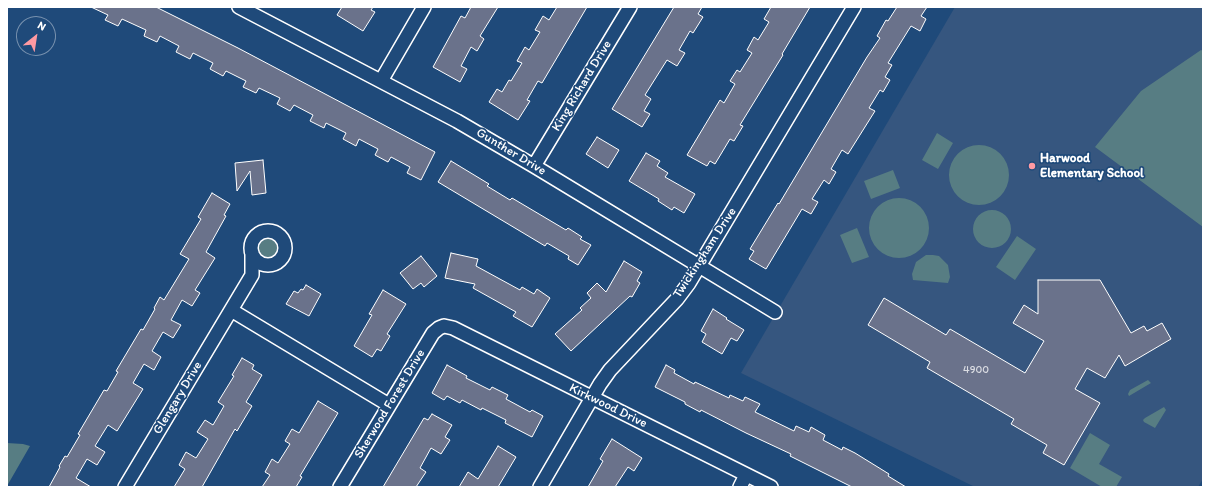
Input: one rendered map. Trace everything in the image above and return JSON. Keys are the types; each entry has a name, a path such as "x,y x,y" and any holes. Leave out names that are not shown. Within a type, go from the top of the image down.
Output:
{"street":[{"name":"Gunther Drive","path":"239,7 457,121 775,312"},
{"path":"381,81 424,7"},
{"name":"King Richard Drive","path":"534,166 630,7"},
{"name":"Twickingham Drive","path":"540,487 600,384 610,370 677,299 700,266 854,7"},
{"name":"Glengary Drive","path":"125,487 252,275 270,265 276,264 284,256 286,250 285,244 279,234 268,230 262,231 257,234 251,243 252,275"},
{"path":"252,253 259,263 270,265"},
{"path":"231,310 388,405"},
{"name":"Kirkwood Drive","path":"444,326 453,328 771,487"},
{"name":"Sherwood Forest Drive","path":"340,487 388,405 433,333 444,326"},
{"path":"740,487 746,475"}],"shaded area":[{"name":"Harwood Elementary School","path":"955,7 1203,7 1203,479 1198,487 975,487 741,373"}],"green space":[{"path":"1201,50 1203,51 1203,227 1095,147 1141,91"},
{"path":"937,133 953,143 938,169 922,160"},
{"path":"979,145 995,150 1000,154 1004,159 1009,175 1004,191 1000,196 995,200 979,205 963,200 958,196 954,191 949,175 954,159 958,154 963,150"},
{"path":"893,170 900,188 871,199 864,181"},
{"path":"893,198 905,198 921,206 927,216 929,228 927,240 921,250 905,258 893,258 877,250 869,234 869,222 877,206"},
{"path":"988,210 996,210 1006,215 1010,222 1010,236 1006,243 996,248 988,248 978,243 976,240 973,233 973,225 978,215 981,213"},
{"path":"857,228 869,257 852,263 840,235"},
{"path":"1017,236 1036,249 1015,280 996,267"},
{"path":"268,239 274,242 277,248 274,254 268,257 262,254 259,248 262,242"},
{"path":"926,255 939,256 948,265 950,277 948,283 913,280 912,274 916,262"},
{"path":"1148,380 1151,383 1129,396 1128,394 1130,390"},
{"path":"1164,407 1166,410 1155,428 1144,422 1143,420 1145,418"},
{"path":"1090,433 1110,445 1099,464 1122,477 1116,487 1102,487 1070,468"},
{"path":"7,443 30,446 7,486"}],"building":[{"path":"91,7 156,7 238,48 435,152 421,180 407,173 410,167 391,157 388,162 375,155 378,149 359,139 356,146 343,139 346,133 326,123 324,128 310,121 313,115 294,105 290,111 277,104 280,98 259,88 256,93 243,87 246,81 226,71 223,76 210,69 213,63 193,53 190,59 176,52 179,46 160,36 157,42 144,36 146,30 122,19 118,26 105,20 108,15"},
{"path":"342,7 373,7 371,10 375,12 363,31 337,15"},
{"path":"471,7 498,7 480,36 484,39 477,51 471,47 461,66 467,69 460,82 433,67 461,16 465,18"},
{"path":"557,7 587,7 542,83 538,81 527,100 530,101 518,120 489,102 497,89 502,92 509,80 511,81 522,63 517,61 525,47 529,50 540,32 535,30 543,16 549,20"},
{"path":"674,7 702,7 698,14 703,17 693,33 690,31 679,50 685,53 677,66 667,60 645,95 651,99 644,111 650,114 642,127 612,109"},
{"path":"771,7 810,7 782,54 783,55 740,125 743,126 734,141 730,139 715,164 710,161 707,166 687,155 720,100 724,103 735,84 730,81 737,70 740,72 752,53 747,50 754,37 758,40 769,22 764,19"},
{"path":"897,7 927,7 921,16 926,19 920,31 911,26 888,63 892,65 885,77 890,80 883,92 880,90 869,108 875,111 848,154 842,150 831,169 836,172 829,184 824,180 812,199 818,202 811,214 802,209 766,269 749,259 754,251 750,249 880,38 877,36 886,20 888,21"},
{"path":"597,137 619,150 608,168 586,154"},
{"path":"646,153 660,161 657,166 668,173 665,177 695,194 684,213 674,207 672,210 658,201 659,199 629,181"},
{"path":"263,160 266,193 252,195 250,171 237,191 235,163"},
{"path":"451,161 489,184 487,186 510,200 512,198 566,230 568,228 582,237 580,239 591,245 578,265 568,259 569,256 547,243 545,246 438,182"},
{"path":"212,193 230,204 224,215 226,216 206,252 215,258 195,290 200,293 192,306 182,300 171,320 181,325 173,338 163,332 152,351 161,357 154,370 144,364 133,383 143,389 117,431 108,425 95,446 105,452 97,465 87,459 76,478 91,487 49,487 60,467 59,466 65,456 67,457 80,435 78,434 104,390 107,391 118,372 116,371 141,329 143,330 160,297 164,300 189,259 180,254 201,219 198,217"},
{"path":"451,253 478,259 476,266 520,290 522,287 534,294 537,289 550,298 532,327 513,316 516,312 473,288 475,284 445,278"},
{"path":"421,256 437,276 424,287 421,283 413,289 400,273"},
{"path":"624,261 642,272 637,281 640,283 632,297 630,296 571,351 555,334 582,310 580,308 591,298 587,293 597,283 606,292"},
{"path":"1038,280 1100,280 1131,333 1144,326 1147,331 1162,323 1171,339 1125,366 1119,355 1105,378 1087,368 1075,389 1100,403 1064,465 1043,453 1047,445 1011,424 1014,419 927,368 930,362 868,325 884,298 946,335 950,329 1025,373 1044,341 1013,323 1024,305 1038,314"},
{"path":"306,285 321,294 309,316 286,304 294,291 298,293 301,289 303,290"},
{"path":"383,290 406,304 387,334 390,336 381,351 377,349 372,357 354,346 372,315 369,314"},
{"path":"713,309 744,330 737,341 731,338 722,354 702,342 706,334 701,331"},
{"path":"242,358 254,365 252,369 262,375 246,402 252,406 237,431 235,429 202,487 174,487 185,469 179,465 186,452 196,458 208,439 197,432 205,420 213,425 224,406 218,402 234,376 232,375"},
{"path":"447,365 467,376 466,378 490,390 492,387 508,395 506,399 530,412 532,410 543,416 532,437 505,423 506,420 482,408 481,410 462,400 460,403 447,396 444,400 432,393"},
{"path":"666,365 675,370 674,373 694,384 695,382 729,398 730,395 743,401 745,397 760,404 755,412 794,431 796,426 809,432 811,427 825,435 823,440 842,450 843,447 855,453 889,474 888,476 906,487 852,487 790,456 791,454 701,410 700,412 685,404 685,402 655,387"},
{"path":"318,401 338,413 300,476 302,477 296,487 262,487 270,475 265,472 272,459 278,463 290,444 285,441 292,429 299,433"},
{"path":"432,414 452,425 445,437 450,440 441,454 431,448 420,468 426,472 416,487 383,487 424,418 428,420"},
{"path":"612,439 642,458 634,471 628,467 615,487 588,487 603,461 600,459"},
{"path":"498,446 516,457 498,487 459,487 468,472 478,479"}],"place":[{"name":"Harwood Elementary School","path":"1032,166"}]}
